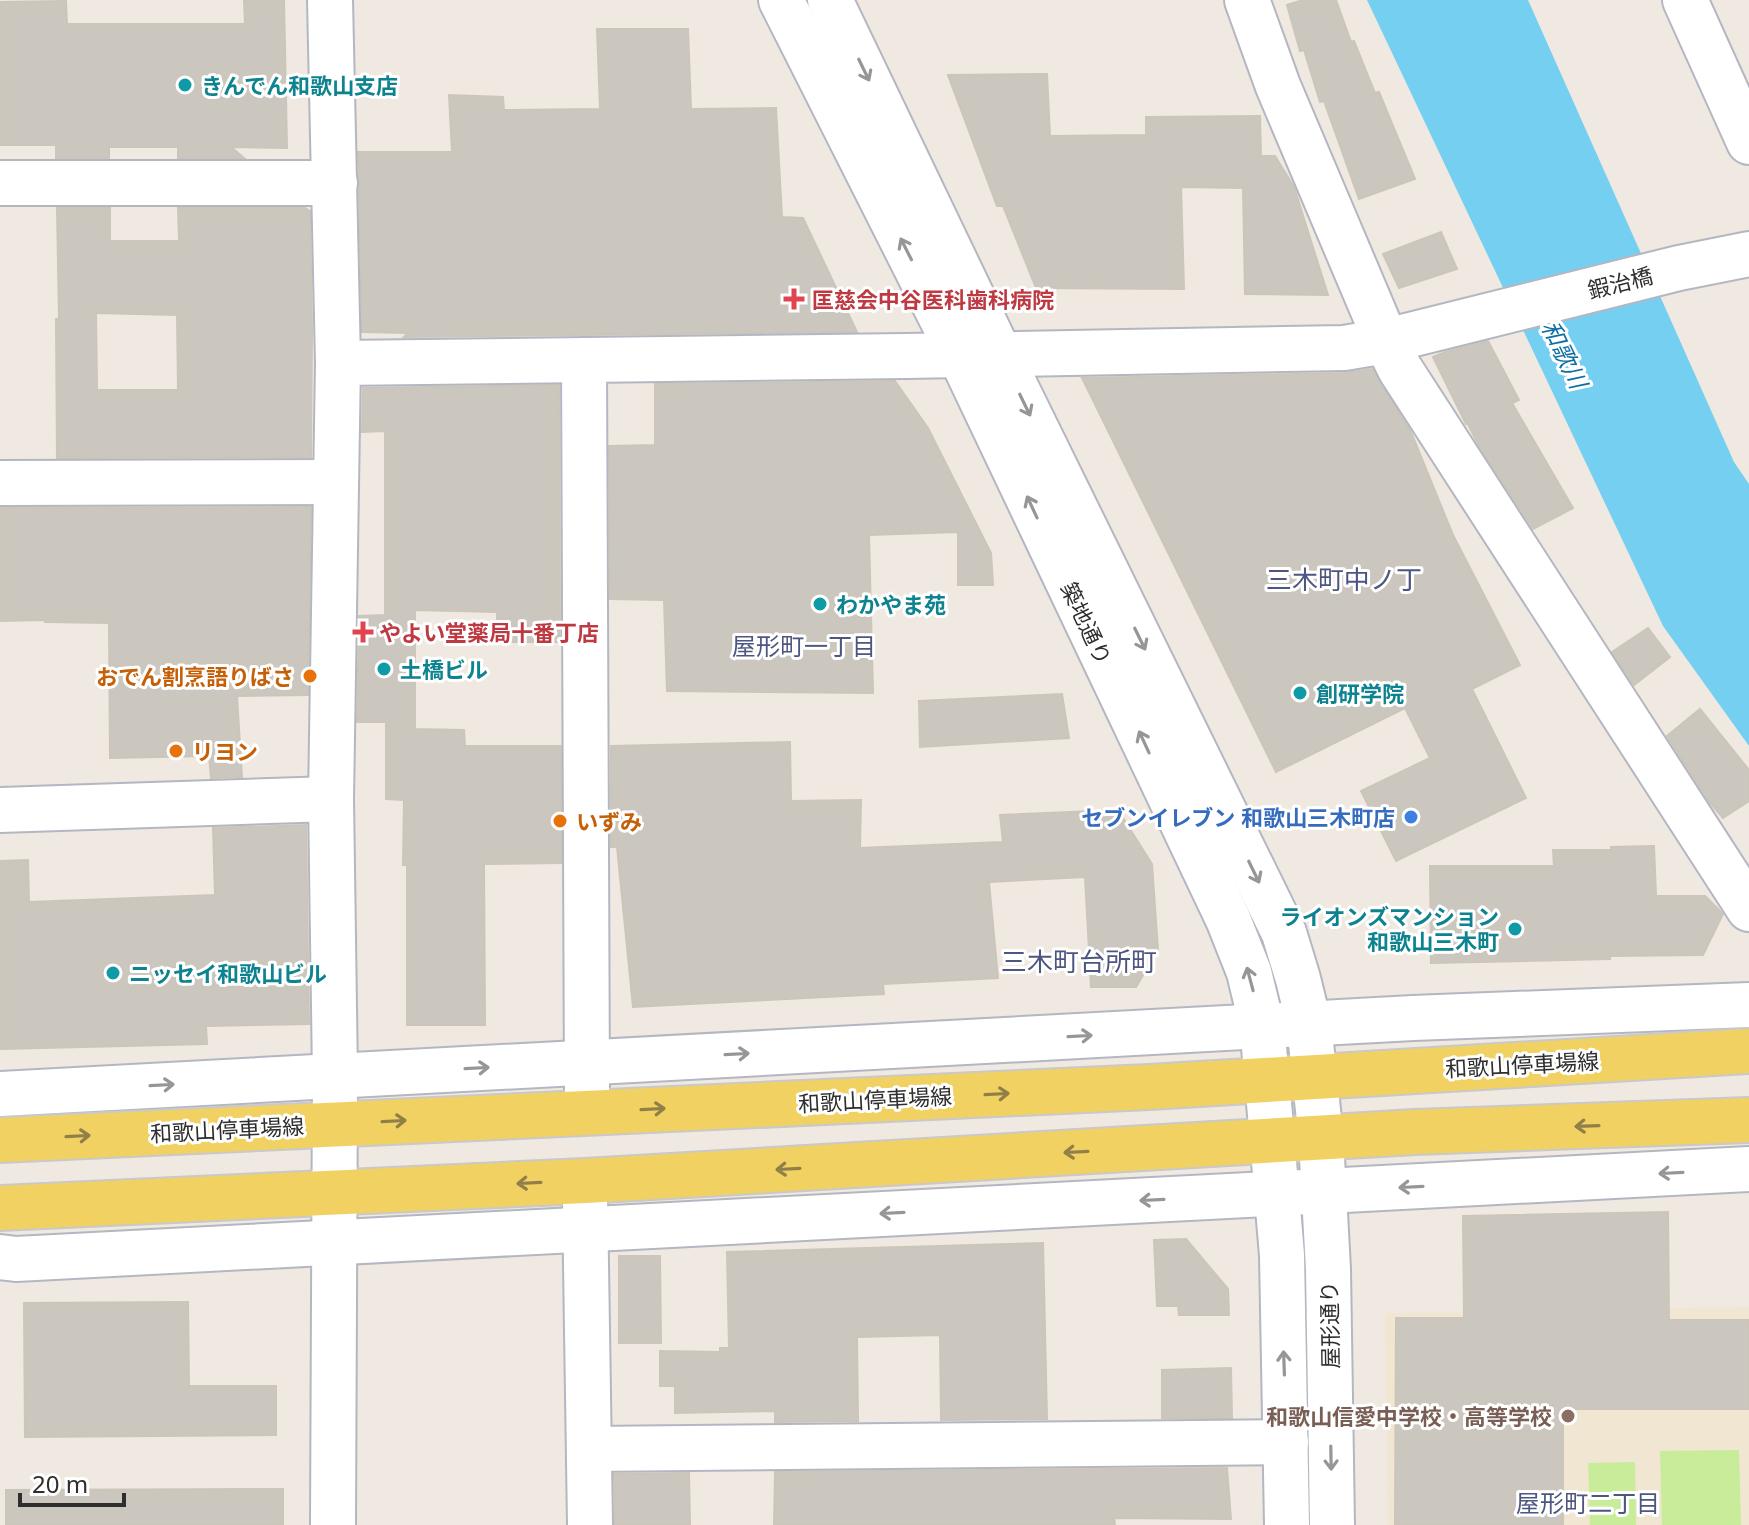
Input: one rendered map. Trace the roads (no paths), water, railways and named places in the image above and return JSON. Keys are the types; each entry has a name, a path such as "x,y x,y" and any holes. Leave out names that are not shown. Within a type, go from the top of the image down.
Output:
{"main road":[{"name":"和歌山停車場線","path":"0,1140 1314,1078 1749,1051"},
{"path":"0,1208 585,1181 1415,1132 1749,1120"}],"street":[{"path":"330,0 338,363 331,799 335,1076 333,1525"},
{"name":"築地通り","path":"781,0 980,355 1284,933 1309,1024 1321,1139 1328,1269"},
{"name":"築地通り","path":"830,0 980,355 1249,972 1262,1026 1282,1279"},
{"path":"1247,0 1278,86 1400,369 1749,909"},
{"path":"1685,0 1749,142"},
{"path":"0,183 335,183"},
{"name":"鍜治橋","path":"338,363 1344,348 1386,341 1679,268 1749,254"},
{"path":"584,360 587,1112"},
{"path":"0,483 336,482"},
{"path":"0,810 331,799"},
{"path":"0,1094 1262,1026 1749,1005"},
{"path":"0,1257 16,1259 1749,1169"},
{"path":"585,1181 590,1525"},
{"name":"屋形通り","path":"1328,1269 1332,1525"},
{"name":"屋形通り","path":"1282,1279 1287,1525"},
{"path":"590,1449 1286,1442"}],"water":[{"name":"和歌川","path":"1367,0 1528,0 1734,462 1749,484 1749,746 1663,626"}],"place":[{"name":"きんでん和歌山支店","path":"185,85"},
{"name":"匡慈会中谷医科歯科病院","path":"794,299"},
{"name":"わかやま苑","path":"820,604"},
{"name":"やよい堂薬局十番丁店","path":"363,632"},
{"name":"土橋ビル","path":"384,669"},
{"name":"おでん割烹語りばさ","path":"310,676"},
{"name":"創研学院","path":"1300,693"},
{"name":"リヨン","path":"176,751"},
{"name":"セブンイレブン 和歌山三木町店","path":"1411,817"},
{"name":"いずみ","path":"560,821"},
{"name":"ライオンズマンション 和歌山三木町","path":"1515,929"},
{"name":"ニッセイ和歌山ビル","path":"113,973"},
{"name":"和歌山信愛中学校・高等学校","path":"1568,1416"}],"district":[{"name":"三木町中ノ丁","path":"1344,579"},
{"name":"屋形町一丁目","path":"804,645"},
{"name":"三木町台所町","path":"1079,961"},
{"name":"屋形町二丁目","path":"1588,1502"}]}
